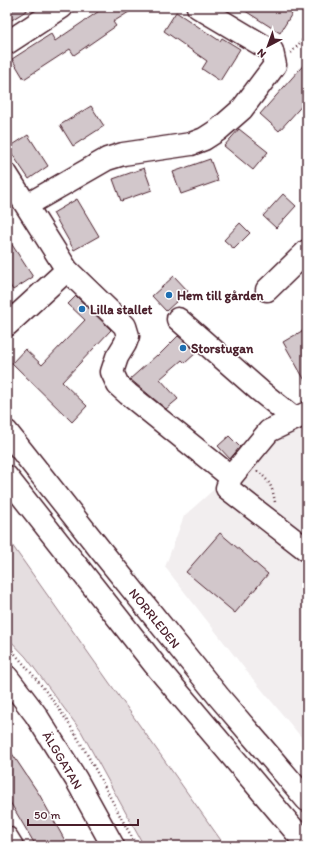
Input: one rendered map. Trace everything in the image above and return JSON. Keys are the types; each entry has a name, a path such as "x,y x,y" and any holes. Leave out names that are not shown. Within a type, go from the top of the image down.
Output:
{"street":[{"path":"7,43 62,7"},
{"path":"27,205 107,159 123,154 192,144 218,130 242,109 275,65 272,51 198,7"},
{"path":"7,175 67,270 124,326 128,336 117,357 112,372 118,385 128,394 238,469"},
{"path":"267,290 307,251"},
{"path":"7,325 67,270"},
{"path":"178,319 260,391 301,416"},
{"path":"301,416 269,431 238,469 227,488 307,550"},
{"name":"NORRLEDEN","path":"7,432 214,691 307,800"},
{"path":"7,477 155,665 307,845"},
{"name":"ÄLGGATAN","path":"7,677 40,722 76,778 112,846"},
{"path":"7,838 12,846"}],"path":[{"path":"238,469 269,482 273,489 276,506"}],"shaded area":[{"path":"307,419 307,744 248,673 165,567 184,516 274,436"},
{"path":"7,538 225,846 144,846 81,731 26,657 7,637"}],"building":[{"path":"7,7 32,7 7,23"},
{"path":"105,7 137,7 113,22 116,26 74,55 70,49 24,79 12,59 51,34 55,41"},
{"path":"239,7 296,7 280,33"},
{"path":"176,12 220,41 222,38 240,49 220,81 202,69 207,61 164,31"},
{"path":"307,61 307,100 279,131 260,114"},
{"path":"91,106 104,126 73,146 60,125"},
{"path":"239,129 268,152 253,170 224,146"},
{"path":"28,135 48,166 29,179 8,148"},
{"path":"210,159 218,181 181,194 173,172"},
{"path":"144,168 152,190 121,201 113,179"},
{"path":"283,194 296,206 276,228 263,216"},
{"path":"77,199 99,236 74,250 53,213"},
{"path":"240,223 250,233 234,249 224,240"},
{"path":"7,237 33,277 13,290 7,281"},
{"path":"174,276 188,291 166,311 152,296"},
{"path":"76,296 111,330 62,382 87,406 72,422 12,363 25,349 42,365 85,320 68,304"},
{"path":"307,328 307,384 283,342"},
{"path":"178,336 197,352 185,363 182,360 160,379 178,399 166,409 130,379 157,355 158,356"},
{"path":"229,436 240,447 230,459 218,446"},
{"path":"220,533 268,574 235,613 186,572"},
{"path":"7,746 39,794 68,846 36,846 7,797"}],"place":[{"name":"Hem till gården","path":"169,295"},
{"name":"Lilla stallet","path":"82,309"},
{"name":"Storstugan","path":"183,348"}]}
